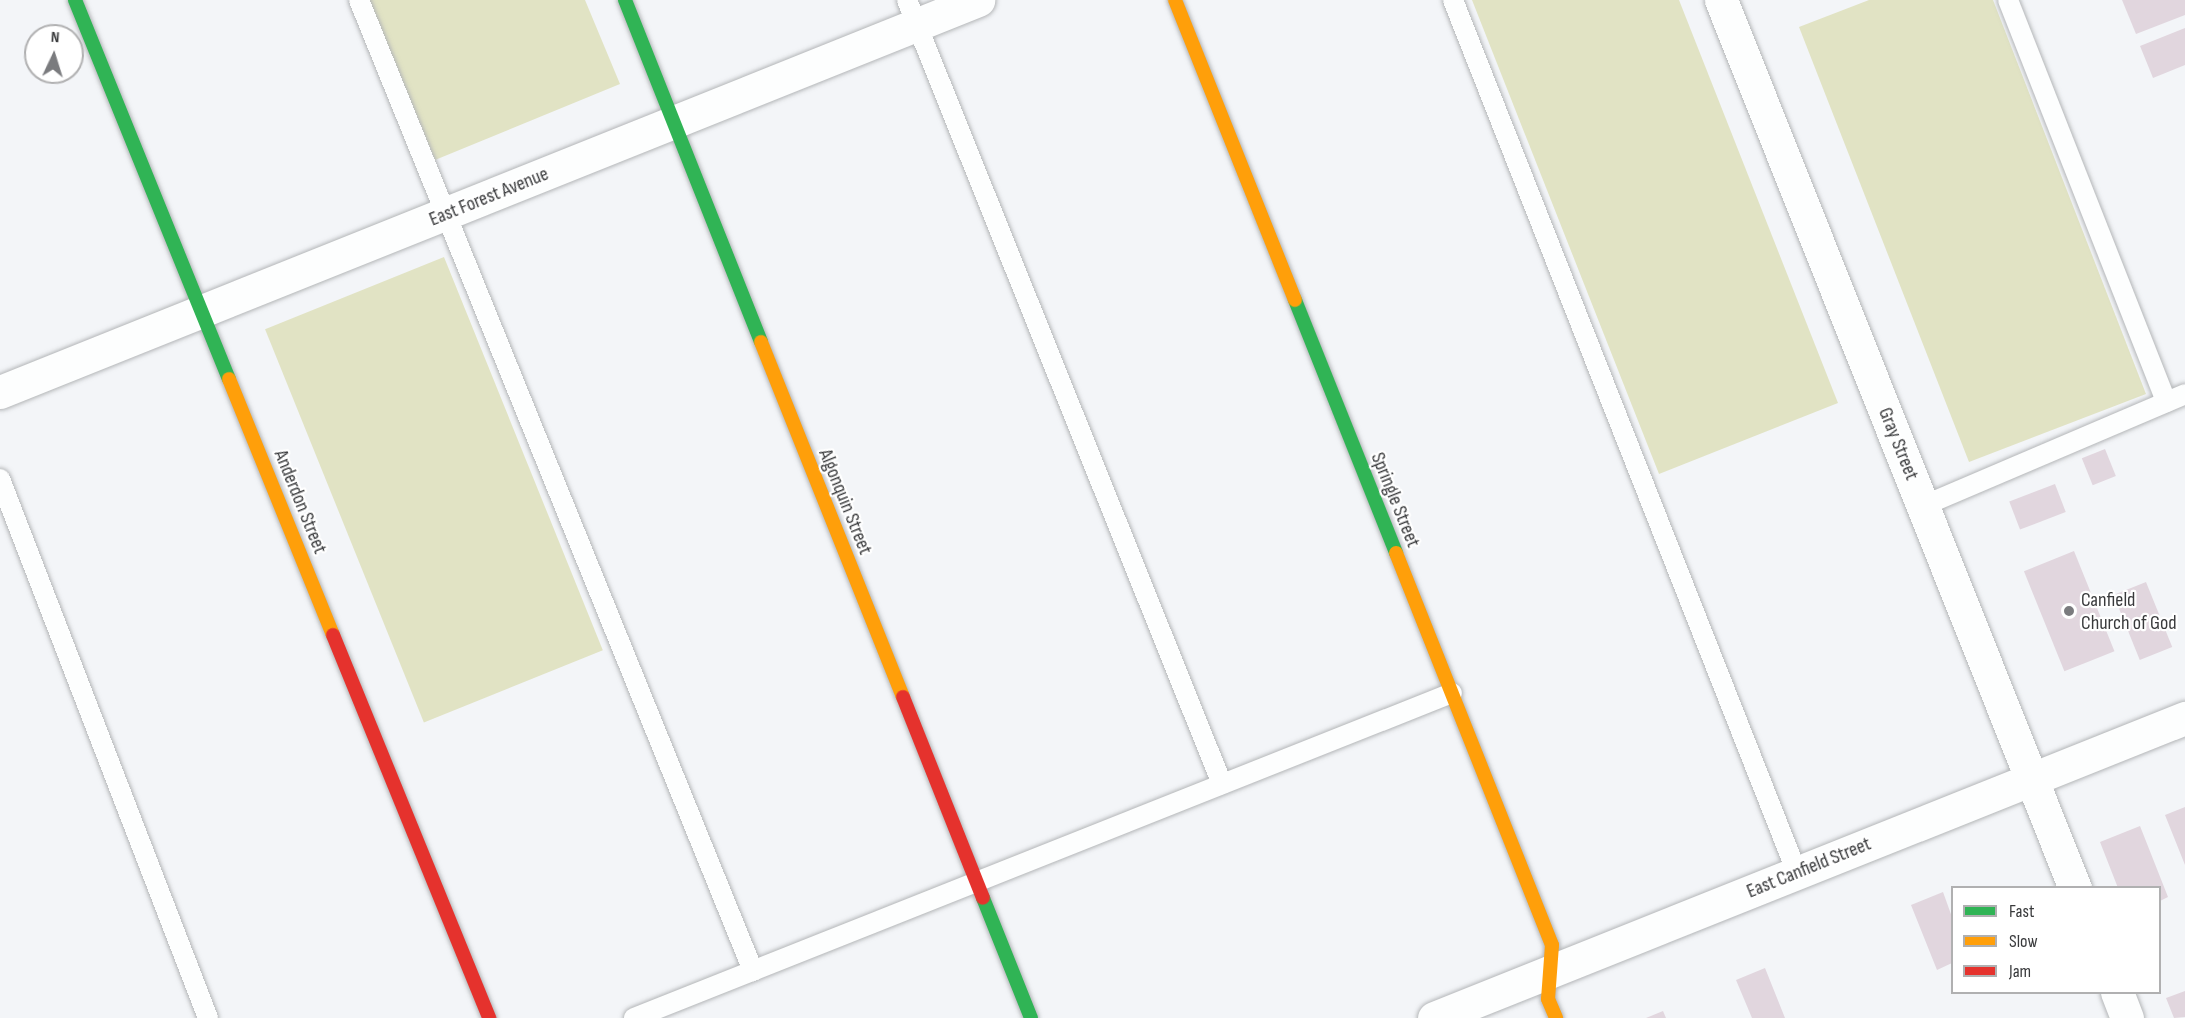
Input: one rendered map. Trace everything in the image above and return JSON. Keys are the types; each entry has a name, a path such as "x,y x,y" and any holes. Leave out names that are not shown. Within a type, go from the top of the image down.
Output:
{"street":[{"name":"Anderdon Street","path":"75,0 489,1018"},
{"name":"Algonquin Street","path":"625,0 1031,1018"},
{"name":"East Forest Avenue","path":"0,392 673,123 912,12 978,0"},
{"name":"Springle Street","path":"1175,0 1552,945 1548,999 1556,1018"},
{"name":"Gray Street","path":"1721,0 2074,886"},
{"name":"East Canfield Street","path":"1434,1018 2185,718"},
{"path":"2117,994 2127,1018"}],"lane":[{"path":"359,0 753,971"},
{"path":"1454,0 1797,873"},
{"path":"2008,0 2166,402"},
{"path":"912,12 1222,784"},
{"path":"1923,506 2185,394"},
{"path":"0,478 208,1018"},
{"path":"634,1018 1452,693"}],"green space":[{"path":"369,0 585,0 620,84 435,160"},
{"path":"1472,0 1679,0 1838,403 1659,474"},
{"path":"1869,0 1993,0 2146,394 1969,462 1799,27"},
{"path":"444,257 603,650 424,722 265,329"}],"building":[{"path":"2122,0 2185,0 2185,15 2136,34"},
{"path":"2185,28 2185,65 2153,78 2140,46"},
{"path":"2105,449 2116,476 2093,485 2082,458"},
{"path":"2055,484 2066,512 2020,530 2009,502"},
{"name":"Canfield Church of God","path":"2074,551 2114,651 2064,671 2024,571"},
{"path":"2146,582 2172,647 2140,660 2114,595"},
{"path":"2185,807 2185,865 2165,815"},
{"path":"2140,826 2168,897 2161,900 2161,886 2117,886 2100,842"},
{"path":"1943,892 1951,914 1951,963 1937,970 1911,905"},
{"path":"1765,968 1785,1018 1752,1018 1736,980"},
{"path":"2185,991 2185,1017 2174,1018 2166,998"},
{"path":"1663,1011 1666,1018 1646,1018"}],"traffic: fast":[{"path":"75,0 229,379"},
{"path":"625,0 761,342"},
{"path":"1295,300 1396,553"},
{"path":"983,898 1031,1018"}],"traffic: slow":[{"path":"1175,0 1295,300"},
{"path":"761,342 903,697"},
{"path":"229,379 333,635"},
{"path":"1396,553 1552,945 1548,999 1556,1018"}],"traffic: jam":[{"path":"333,635 489,1018"},
{"path":"903,697 983,898"}],"place":[{"name":"Canfield Church of God","path":"2069,611"}]}
